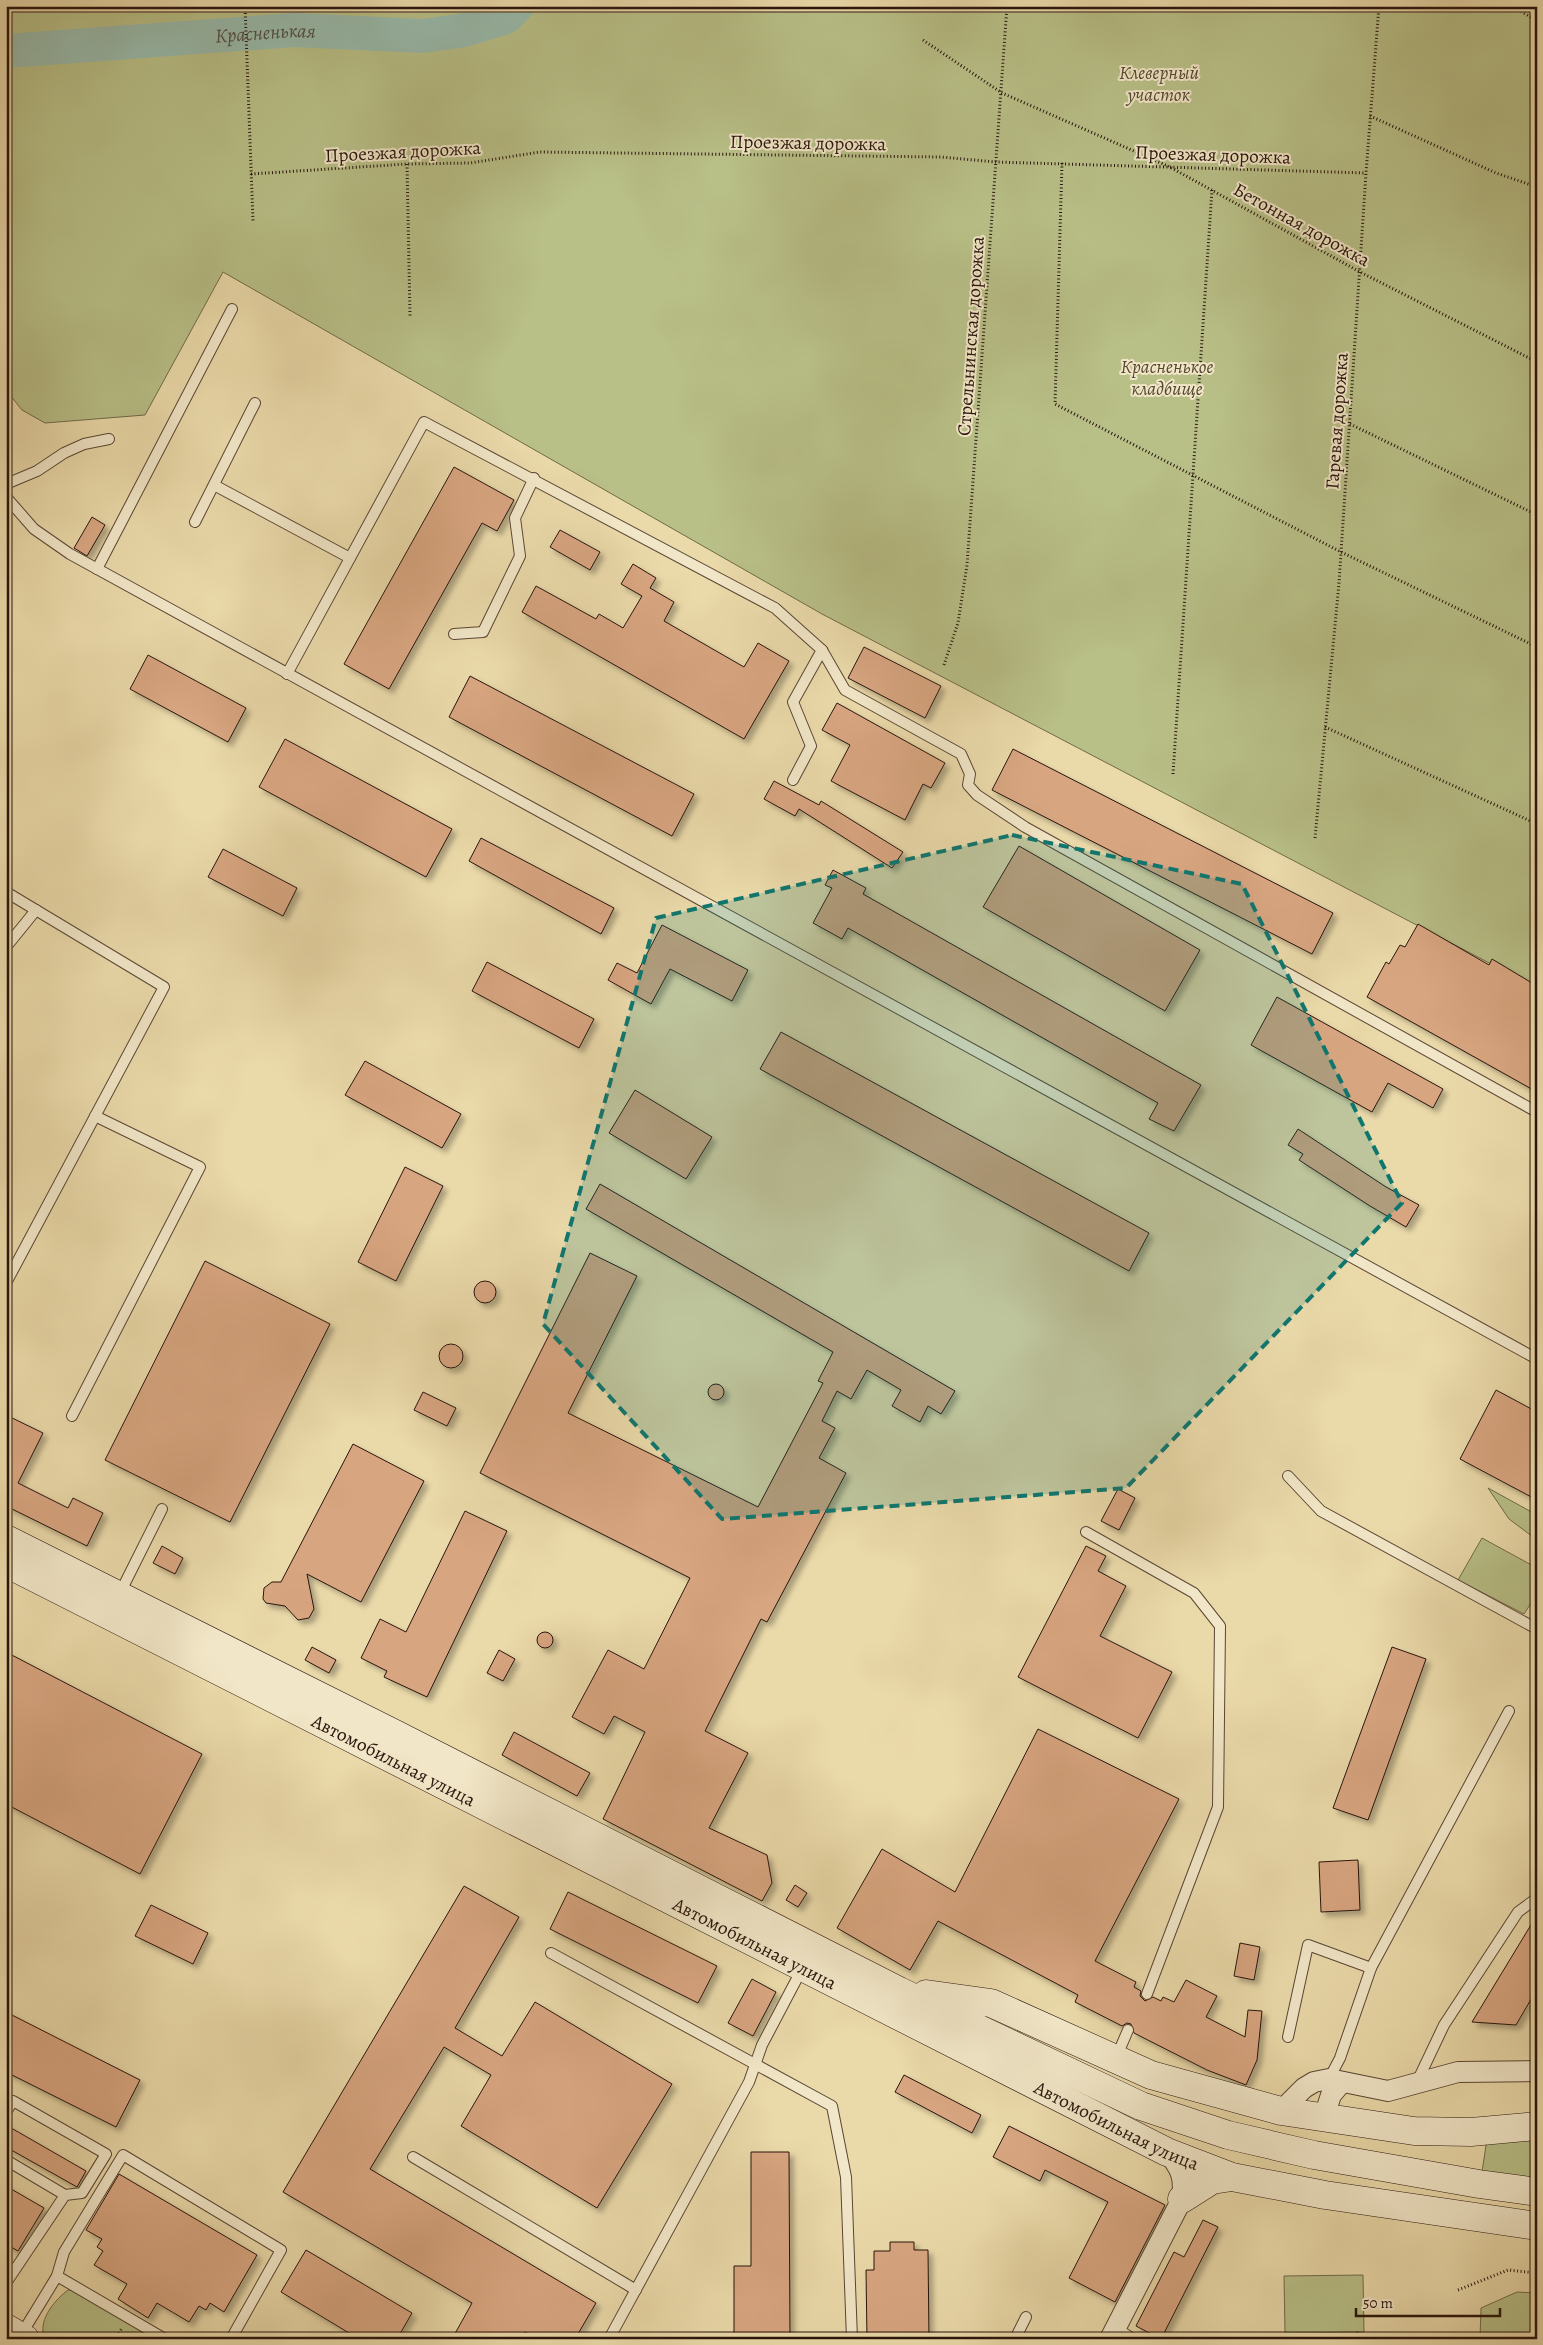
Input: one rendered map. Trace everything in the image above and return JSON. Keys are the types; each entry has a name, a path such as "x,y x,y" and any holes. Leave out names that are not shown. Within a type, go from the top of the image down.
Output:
{"main road":[{"name":"Автомобильная улица","path":"6,1539 395,1734 899,1991 1141,2106 1228,2134 1314,2155 1479,2184 1537,2192"},
{"name":"Автомобильная улица","path":"6,1562 1167,2152 1232,2177 1325,2195 1537,2226"},
{"path":"899,1991 991,2003 1151,2075 1281,2111 1414,2131 1471,2132 1537,2126"},
{"path":"1182,2199 1212,2180 1232,2177"}],"street":[{"path":"1281,2111 1304,2088 1314,2082 1336,2080 1388,2091 1458,2072 1537,2071"},
{"path":"1324,2117 1336,2080"},
{"path":"1113,2333 1182,2199 1184,2179 1180,2168 1167,2152"}],"lane":[{"path":"97,569 232,309"},
{"path":"195,522 255,403"},
{"path":"287,674 424,422 534,478 775,608 822,650 844,690 961,754 970,774 968,784 977,795 1025,827 1537,1112"},
{"path":"6,484 37,471 64,453 77,447 109,439"},
{"path":"454,634 483,632 520,556 515,518 534,478"},
{"path":"214,485 350,558"},
{"path":"6,497 34,529 97,569 1537,1359"},
{"path":"793,780 811,746 793,702 822,650"},
{"path":"6,892 164,987 6,1283"},
{"path":"6,947 36,910"},
{"path":"72,1416 200,1167 95,1116"},
{"path":"1288,1476 1320,1510 1537,1629"},
{"path":"118,1596 162,1509"},
{"path":"1086,1532 1194,1592 1220,1626 1218,1807 1147,1994"},
{"path":"1336,2080 1340,2058 1371,1968 1509,1711"},
{"path":"1416,2084 1444,2025 1481,1968 1518,1912 1537,1898"},
{"path":"1288,2037 1308,1945 1371,1968"},
{"path":"551,1953 755,2066 832,2106 846,2177 852,2339"},
{"path":"609,2339 749,2082 762,2045 803,1968"},
{"path":"1116,2059 1128,2030"},
{"path":"6,2112 13,2100 106,2154 82,2193 65,2195 6,2160"},
{"path":"17,2334 56,2276 64,2252 123,2155 281,2250 231,2339"},
{"path":"413,2157 636,2290"},
{"path":"7,2279 65,2195"},
{"path":"56,2276 165,2339"},
{"path":"1015,2339 1026,2317"},
{"path":"1113,2333 1132,2339"}],"path":[{"name":"Стрельнинская дорожка","path":"944,665 958,623 967,565 1007,6"},
{"name":"Гаревая дорожка","path":"1315,838 1341,552 1379,6"},
{"path":"1512,6 1537,21"},
{"path":"245,8 253,221"},
{"name":"Бетонная дорожка","path":"923,40 1002,93 1168,166 1360,272 1537,362"},
{"path":"1370,116 1496,173 1537,187"},
{"name":"Проезжая дорожка","path":"252,174 470,162 540,152 941,157 996,162 1366,173"},
{"path":"1062,163 1055,404 1341,552 1537,647"},
{"path":"407,164 410,316"},
{"path":"1173,774 1212,190"},
{"path":"1350,424 1537,515"},
{"path":"1325,727 1537,824"},
{"path":"1458,2290 1508,2270 1537,2273"},
{"path":"1356,2332 1361,2339"}],"highlighted area":[{"path":"1012,835 1242,884 1402,1203 1126,1488 722,1519 543,1324 656,918"}],"green space":[{"name":"Красненькое кладбище","path":"6,6 1537,6 1537,988 822,614 223,272 145,415 45,423 22,410 6,390"},
{"path":"1488,1488 1537,1515 1537,1540 1509,1519"},
{"path":"1482,1538 1537,1568 1537,1594 1524,1614 1458,1580"},
{"path":"1537,2132 1537,2178 1482,2172 1487,2139"},
{"path":"1363,2275 1364,2332 1285,2333 1284,2276"},
{"path":"68,2290 75,2290 157,2339 53,2339 43,2332 43,2326 47,2314 59,2298"},
{"path":"1517,2292 1537,2293 1537,2339 1480,2339 1481,2308"}],"building":[{"path":"454,467 514,500 497,531 482,523 389,689 344,664"},
{"path":"92,517 105,525 87,556 74,548"},
{"path":"560,530 600,552 590,570 550,547"},
{"path":"633,564 656,578 650,588 674,602 664,621 744,667 758,643 789,661 744,739 522,612 536,586 596,619 599,614 623,628 642,596 621,584"},
{"path":"864,647 941,686 925,718 848,678"},
{"path":"148,655 246,708 228,742 130,689"},
{"path":"470,676 694,794 672,836 449,717"},
{"path":"837,703 945,763 931,788 923,784 905,820 831,781 850,745 822,730"},
{"path":"285,739 452,829 426,877 259,787"},
{"path":"1013,749 1333,913 1312,954 992,790"},
{"path":"774,781 819,805 821,801 903,852 892,868 799,809 795,816 764,799"},
{"path":"481,838 614,908 601,934 469,861"},
{"path":"1019,846 1200,950 1165,1011 983,907"},
{"path":"223,849 297,888 283,916 208,877"},
{"path":"833,870 866,888 863,894 1201,1085 1174,1131 1149,1119 1158,1103 848,928 842,939 813,923 832,888 825,885"},
{"path":"1418,924 1489,965 1492,959 1537,986 1537,1092 1367,997 1386,962 1389,964 1400,945 1405,947"},
{"path":"662,925 748,970 732,1001 670,969 651,1004 608,980 617,963 637,973"},
{"path":"487,962 594,1019 579,1048 472,991"},
{"path":"1277,997 1443,1089 1433,1108 1388,1083 1372,1112 1251,1045"},
{"path":"781,1032 1149,1233 1129,1271 760,1069"},
{"path":"365,1061 461,1114 442,1148 345,1095"},
{"path":"635,1090 712,1137 686,1179 609,1133"},
{"path":"1298,1129 1386,1187 1419,1205 1406,1227 1299,1160 1303,1154 1288,1145"},
{"path":"405,1167 443,1186 396,1281 358,1262"},
{"path":"600,1184 955,1391 941,1414 928,1406 920,1422 892,1406 901,1390 867,1370 851,1399 837,1391 822,1421 835,1428 819,1458 846,1473 767,1622 761,1619 705,1731 748,1753 709,1828 767,1855 772,1883 762,1901 603,1819 645,1732 614,1716 604,1734 572,1717 608,1650 644,1669 690,1578 480,1473 590,1253 637,1276 568,1413 758,1507 823,1383 818,1381 833,1352 586,1209"},
{"path":"205,1261 330,1324 230,1522 105,1460"},
{"path":"485,1281 493,1284 496,1292 493,1300 485,1303 477,1300 474,1292 477,1284"},
{"path":"446,1344 456,1344 463,1351 463,1361 456,1368 446,1368 439,1361 439,1351"},
{"path":"716,1384 722,1386 724,1392 722,1398 716,1400 710,1398 708,1392 710,1386"},
{"path":"1496,1390 1537,1412 1537,1500 1460,1459"},
{"path":"423,1392 456,1408 447,1426 414,1410"},
{"path":"6,1415 43,1433 18,1483 68,1508 73,1498 103,1513 87,1546 6,1506"},
{"path":"353,1444 424,1481 361,1602 307,1574 314,1609 309,1618 298,1620 285,1606 266,1603 263,1599 264,1588 272,1582 281,1582"},
{"path":"1118,1489 1135,1498 1119,1530 1101,1521"},
{"path":"465,1511 507,1531 427,1697 384,1677 387,1671 361,1658 380,1619 406,1632"},
{"path":"162,1546 183,1558 175,1574 153,1563"},
{"path":"1086,1546 1106,1556 1098,1571 1126,1586 1100,1636 1172,1672 1138,1738 1018,1677"},
{"path":"542,1632 548,1632 553,1637 551,1646 542,1648 537,1643 537,1637"},
{"path":"312,1647 336,1660 329,1673 305,1660"},
{"path":"1392,1647 1426,1659 1368,1820 1333,1808"},
{"path":"499,1650 515,1659 503,1681 487,1673"},
{"path":"6,1652 202,1754 140,1874 6,1804"},
{"path":"1038,1729 1179,1799 1095,1961 1136,1982 1134,1987 1141,1991 1140,1996 1145,2001 1153,1997 1161,2001 1163,1997 1174,2002 1186,1980 1217,1996 1206,2017 1245,2037 1248,2010 1262,2011 1257,2060 1246,2085 1207,2070 1134,2033 1131,2024 1127,2023 1122,2026 1075,2002 1078,1995 938,1921 910,1970 837,1928 882,1849 955,1892"},
{"path":"514,1732 590,1773 577,1796 502,1755"},
{"path":"1358,1860 1360,1910 1321,1912 1319,1862"},
{"path":"795,1885 807,1893 798,1907 786,1900"},
{"path":"464,1886 519,1917 455,2028 502,2056 535,2002 672,2084 597,2208 461,2126 491,2075 444,2047 370,2169 596,2303 575,2339 536,2339 525,2332 521,2339 452,2339 472,2303 283,2192"},
{"path":"568,1892 717,1966 698,2003 550,1929"},
{"path":"151,1905 208,1933 193,1964 135,1936"},
{"path":"1537,1915 1537,1989 1516,2025 1472,2022"},
{"path":"1240,1943 1260,1947 1254,1980 1234,1976"},
{"path":"752,1979 776,1992 753,2036 728,2023"},
{"path":"6,2012 140,2080 116,2127 6,2072"},
{"path":"904,2075 981,2115 972,2133 895,2092"},
{"path":"6,2125 86,2171 77,2187 6,2147"},
{"path":"1009,2126 1165,2205 1115,2302 1069,2278 1108,2202 1045,2170 1040,2181 993,2157"},
{"path":"751,2152 789,2152 790,2339 734,2339 734,2266 751,2266"},
{"path":"119,2174 257,2255 224,2312 210,2303 206,2310 199,2306 189,2322 157,2303 148,2318 118,2299 127,2284 94,2265 103,2251 97,2247 102,2239 86,2230"},
{"path":"6,2186 44,2208 18,2251 6,2244"},
{"path":"1203,2220 1218,2227 1161,2339 1136,2326 1174,2252 1184,2257"},
{"path":"890,2242 914,2242 914,2250 928,2250 929,2339 867,2339 866,2270 874,2270 874,2251 890,2251"},
{"path":"306,2250 412,2313 397,2339 359,2339 281,2292"}],"waterway":[{"name":"Красненькая","path":"6,51 294,30 423,36 465,30 506,17 517,6"}],"park label":[{"name":"Клеверный участок","path":"1159,83"}]}
